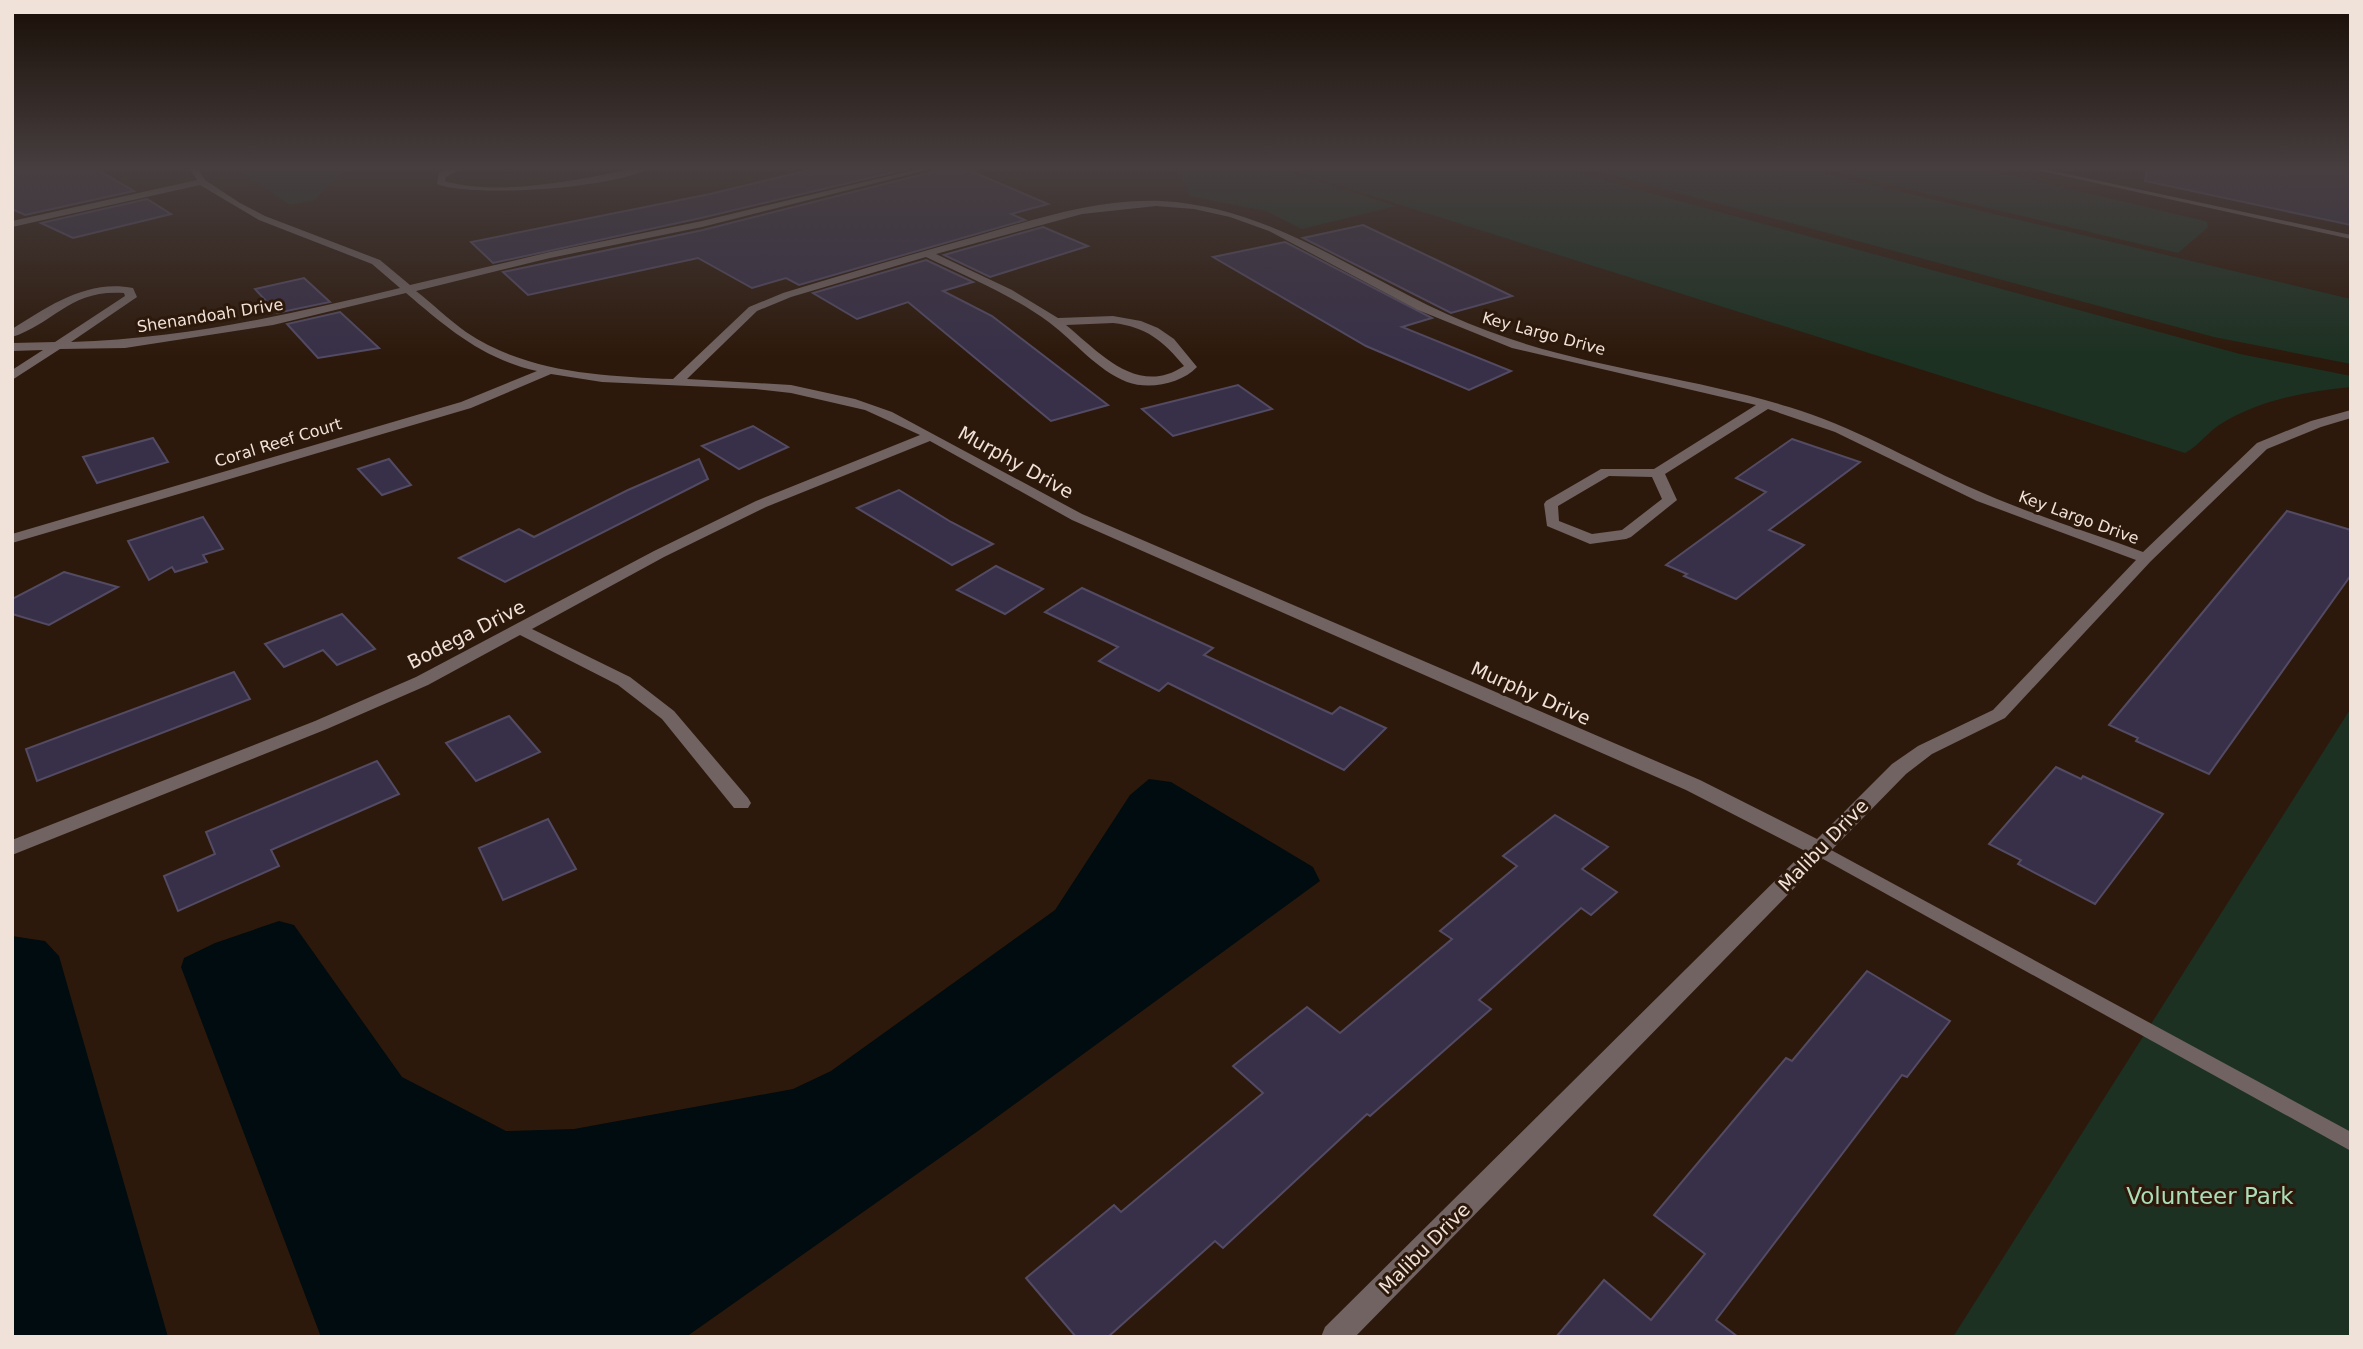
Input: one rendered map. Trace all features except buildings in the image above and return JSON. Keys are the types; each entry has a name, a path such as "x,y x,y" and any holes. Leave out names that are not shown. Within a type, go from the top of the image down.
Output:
{"street":[{"name":"Murphy Drive","path":"299,232 376,261 474,344 502,357 550,370 610,378 759,386 833,397 903,420 1031,495 1065,511 1693,785 1820,850"},
{"name":"Shenandoah Drive","path":"12,347 57,348 125,344 224,331 550,255 663,232"},
{"name":"Key Largo Drive","path":"678,381 753,309 787,295 1004,232"},
{"name":"Key Largo Drive","path":"1279,232 1437,315 1477,332 1518,345 1817,420 1981,497 2146,558"},
{"path":"926,254 1006,291 1055,321 1073,339 1131,380 1158,381 1182,375 1191,367 1166,337 1142,325 1104,319 1055,321"},
{"path":"12,334 71,298 115,287 129,290 131,297 12,376"},
{"name":"Coral Reef Court","path":"12,539 466,405 550,370"},
{"path":"1657,473 1670,500 1626,534 1590,539 1552,523 1551,504 1606,472 1657,473 1764,405"},
{"name":"Malibu Drive","path":"1335,1337 1899,769 1925,751 1999,714 2146,558 2262,446 2316,424 2351,414"},
{"name":"Bodega Drive","path":"12,848 321,725 422,681 522,630 659,554 761,503 930,436"},
{"path":"522,630 624,681 668,715 741,803"}],"lane":[{"path":"2328,232 2351,237"},
{"path":"1820,850 2351,1142"}],"green space":[{"path":"1486,232 1793,232 2240,354 2351,376 2351,387 2302,394 2269,402 2238,414 2219,425 2185,453"},
{"path":"1824,232 2069,232 2351,299 2351,364 2214,337"},
{"path":"2089,232 2202,232 2178,253"},
{"name":"Volunteer Park","path":"2351,708 2351,1337 1953,1337"}],"shaded area":[{"path":"1149,779 1171,782 1313,867 1320,881 978,1131 686,1337 321,1337 181,967 184,958 215,943 279,921 294,925 402,1077 506,1131 574,1129 793,1089 831,1071 1055,910 1130,795"},
{"path":"12,936 45,941 59,956 168,1337 12,1337"}]}
